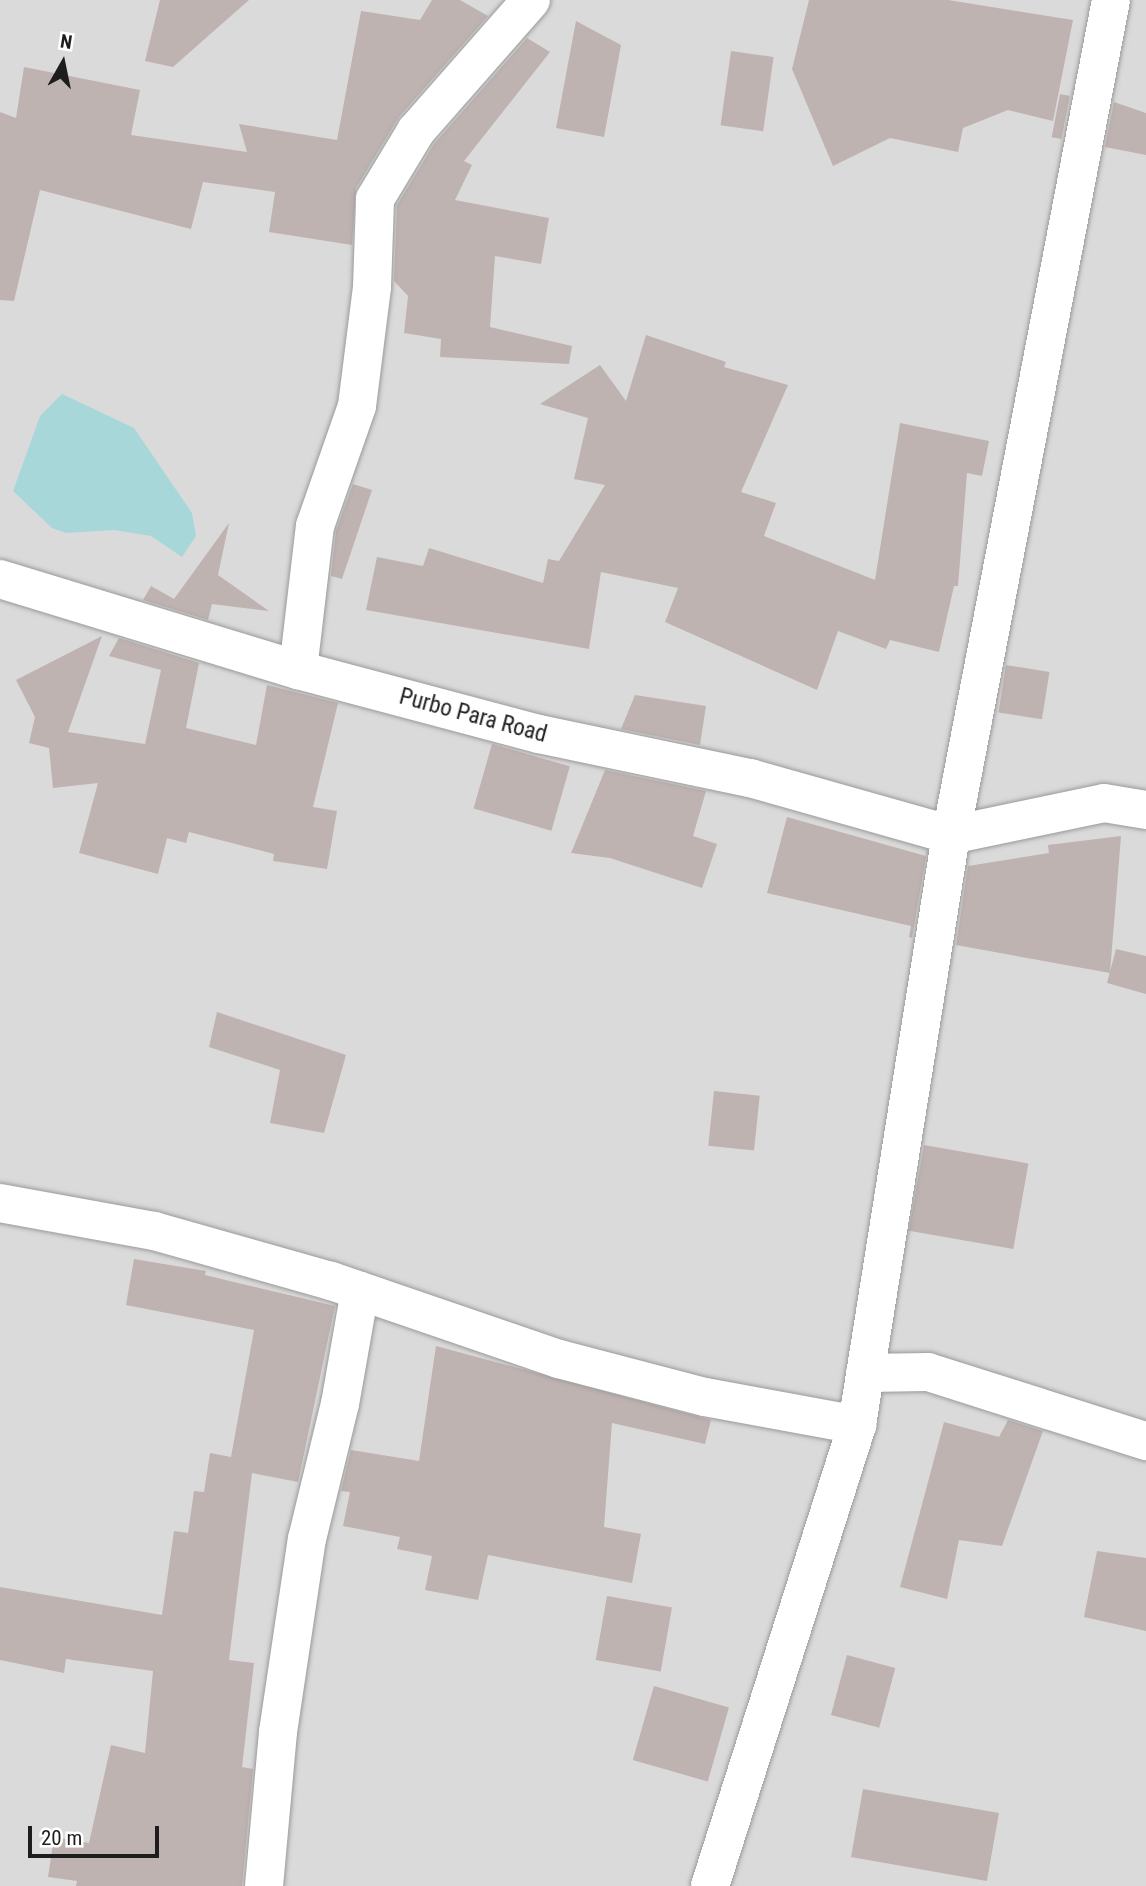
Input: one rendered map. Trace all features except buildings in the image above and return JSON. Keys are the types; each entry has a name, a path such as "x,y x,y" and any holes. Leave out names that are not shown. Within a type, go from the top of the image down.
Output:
{"street":[{"path":"298,670 315,526 357,406 372,287 375,199 416,131 531,0"},
{"path":"710,1886 857,1425 951,835 1111,0"},
{"name":"Purbo Para Road","path":"0,579 298,670 539,734 750,778 951,835"},
{"path":"951,835 1104,803 1146,810"},
{"path":"0,1203 154,1231 360,1291 559,1359 705,1397 857,1425"},
{"path":"264,1886 278,1732 307,1539 340,1404 360,1291"},
{"path":"865,1373 928,1372 1146,1441"}],"shaded area":[{"path":"0,0 1146,0 1146,1886 0,1886"}],"water":[{"path":"62,394 134,428 192,513 196,536 182,557 151,536 114,530 66,533 52,528 13,491 40,416"}]}
